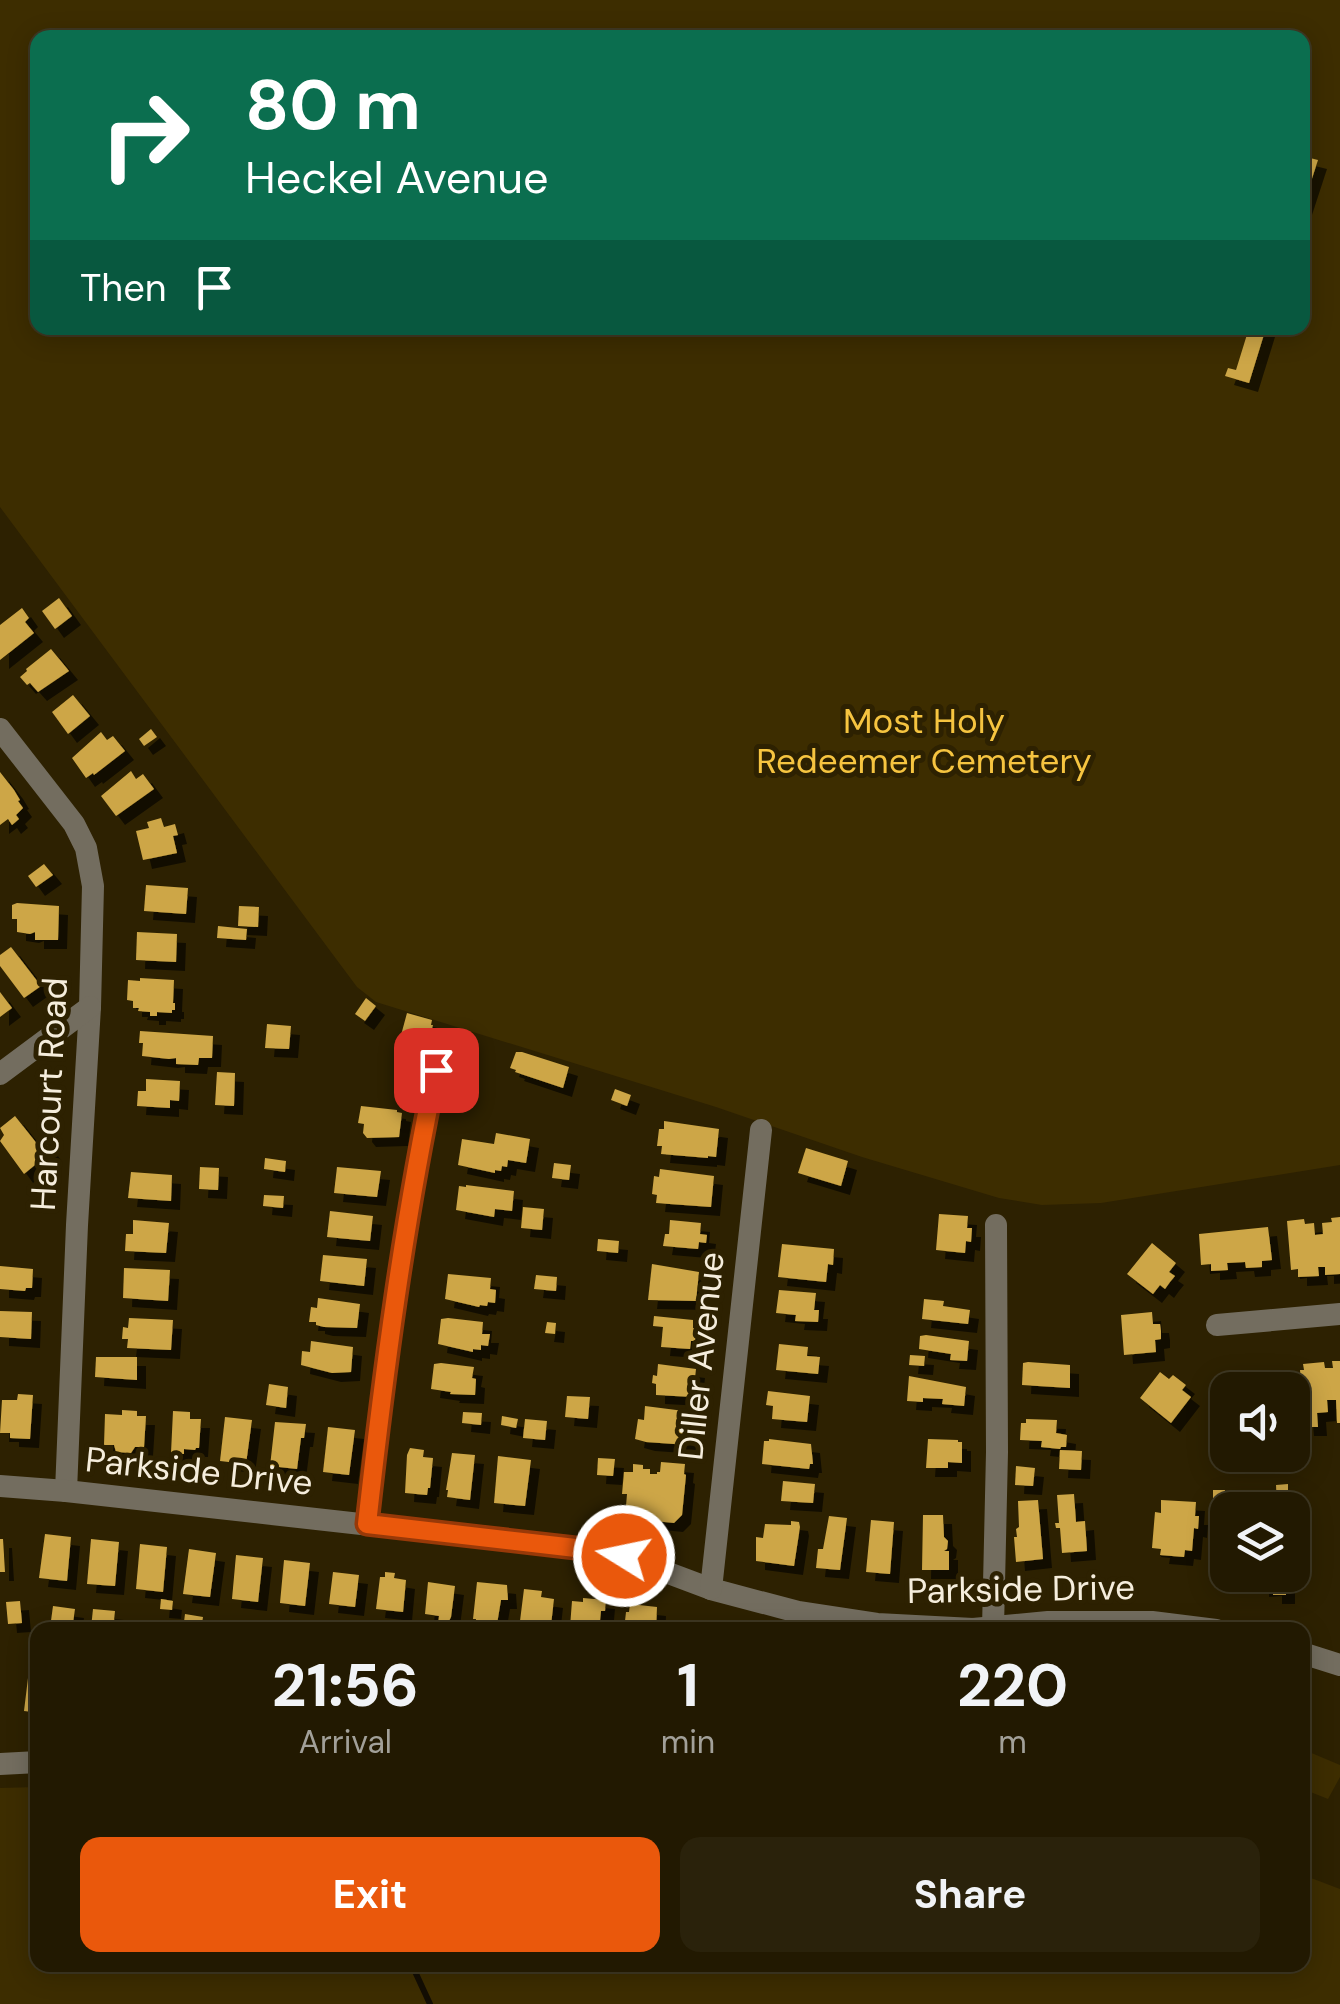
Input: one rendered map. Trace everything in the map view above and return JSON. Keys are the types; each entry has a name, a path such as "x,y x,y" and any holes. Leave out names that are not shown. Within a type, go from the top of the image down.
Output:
{"street":[{"name":"Harcourt Road","path":"0,728 74,824 91,866 90,1007 66,1491"},
{"path":"0,1074 90,1007"},
{"path":"367,1524 414,1172 436,1070"},
{"name":"Diller Avenue","path":"711,1589 761,1130"},
{"path":"993,1622 996,1226"},
{"path":"1217,1325 1340,1314"},
{"name":"Parkside Drive","path":"0,1486 593,1550 624,1556 796,1621"},
{"name":"Parkside Drive","path":"1048,1622 1152,1622"},
{"path":"1310,1656 1340,1666"},
{"path":"0,1764 30,1762"}],"green space":[{"name":"Most Holy Redeemer Cemetery","path":"0,0 1340,0 1340,1165 1101,1203 1042,1205 999,1198 376,1002 357,987 0,507"},
{"path":"1310,1752 1340,1765 1340,1777 1328,1799 1310,1792"},
{"path":"30,1787 30,1972 1310,1972 1310,1878 1340,1889 1340,2004 0,2004 0,1788"}],"building":[{"path":"1310,158 1318,160 1310,185"},
{"path":"1247,335 1264,335 1249,383 1225,376 1228,368 1236,370"},
{"path":"59,598 72,616 55,629 42,611"},
{"path":"22,608 29,618 25,622 34,633 0,660 0,625"},
{"path":"51,649 69,671 38,692 20,677"},
{"path":"73,695 90,716 68,734 52,712"},
{"path":"151,729 157,737 144,746 139,739"},
{"path":"101,732 107,740 113,736 125,751 86,778 72,758"},
{"path":"131,771 136,779 143,774 154,789 116,816 101,796"},
{"path":"0,772 23,808 12,825 8,819 0,825"},
{"path":"161,818 164,827 175,824 177,853 143,860 136,831 149,828 147,822"},
{"path":"44,864 53,875 36,887 28,876"},
{"path":"146,885 188,888 186,914 144,911"},
{"path":"12,905 59,906 58,940 35,940 35,932 17,932"},
{"path":"239,906 259,907 258,927 238,926"},
{"path":"218,926 247,929 246,940 217,938"},
{"path":"137,932 177,934 176,962 136,960"},
{"path":"11,947 41,986 24,998 0,966 0,955"},
{"path":"128,980 174,980 172,1013 157,1012 157,1016 150,1016 150,1012 133,1008 133,1001 127,1000"},
{"path":"0,992 12,1008 0,1017"},
{"path":"366,998 376,1006 365,1021 355,1014"},
{"path":"407,1013 432,1020 424,1057 397,1050"},
{"path":"267,1024 291,1026 289,1049 265,1048"},
{"path":"140,1031 213,1036 212,1058 199,1058 198,1065 176,1064 176,1058 142,1056"},
{"path":"516,1052 569,1067 563,1088 515,1072 510,1068"},
{"path":"217,1072 235,1073 234,1106 215,1105"},
{"path":"146,1079 180,1081 179,1101 170,1100 170,1108 137,1106 138,1091 146,1091"},
{"path":"615,1089 631,1095 627,1106 611,1100"},
{"path":"361,1106 402,1113 399,1137 367,1138 364,1124 358,1123"},
{"path":"15,1116 38,1145 44,1141 52,1151 24,1174 0,1141 4,1135 0,1128"},
{"path":"664,1121 719,1129 716,1157 661,1154 662,1146 657,1146"},
{"path":"496,1133 530,1139 526,1163 508,1160 507,1167 502,1166 495,1173 458,1165 462,1139 494,1144"},
{"path":"806,1148 848,1161 841,1186 798,1173"},
{"path":"265,1158 286,1161 285,1172 264,1169"},
{"path":"554,1163 571,1165 569,1180 552,1178"},
{"path":"200,1167 219,1168 218,1190 199,1189"},
{"path":"337,1167 381,1171 377,1197 334,1193"},
{"path":"660,1169 714,1176 711,1207 656,1203 657,1195 652,1194 654,1176 659,1177"},
{"path":"131,1172 172,1175 171,1201 128,1198"},
{"path":"459,1186 514,1191 512,1211 495,1209 494,1217 456,1210"},
{"path":"264,1195 284,1196 283,1208 263,1206"},
{"path":"523,1207 544,1209 542,1230 521,1228"},
{"path":"330,1211 373,1216 370,1241 327,1237"},
{"path":"939,1214 968,1216 971,1242 966,1241 965,1253 936,1250"},
{"path":"1340,1217 1340,1274 1325,1275 1325,1267 1318,1267 1319,1276 1298,1277 1298,1269 1291,1270 1287,1221 1304,1219 1305,1224 1314,1223 1315,1235 1323,1234 1322,1223"},
{"path":"133,1220 169,1223 166,1253 125,1251 126,1234 133,1234"},
{"path":"670,1220 701,1223 700,1234 707,1235 706,1243 699,1242 698,1249 663,1246"},
{"path":"1268,1227 1272,1260 1262,1261 1262,1267 1246,1268 1245,1262 1227,1263 1228,1270 1211,1271 1211,1264 1201,1265 1199,1234"},
{"path":"598,1239 619,1241 618,1253 597,1251"},
{"path":"1152,1243 1176,1263 1169,1272 1175,1276 1165,1289 1160,1285 1153,1294 1127,1274"},
{"path":"782,1244 834,1249 826,1282 778,1277"},
{"path":"323,1255 367,1259 364,1286 320,1281"},
{"path":"652,1264 699,1272 696,1301 648,1300"},
{"path":"0,1266 33,1269 32,1288 0,1289"},
{"path":"124,1268 170,1270 168,1301 123,1298"},
{"path":"448,1274 491,1278 490,1289 496,1290 495,1303 479,1307 445,1299"},
{"path":"536,1275 557,1277 556,1291 534,1289"},
{"path":"779,1290 816,1293 814,1310 819,1310 818,1322 795,1321 796,1315 776,1313"},
{"path":"318,1298 360,1304 357,1328 324,1327 309,1322 311,1307 317,1308"},
{"path":"924,1299 970,1310 968,1324 922,1319"},
{"path":"0,1311 32,1312 31,1339 0,1337"},
{"path":"1152,1312 1153,1324 1160,1324 1161,1331 1161,1339 1155,1340 1156,1352 1124,1355 1121,1315"},
{"path":"654,1316 693,1320 695,1341 691,1341 690,1349 661,1347 663,1327 653,1326"},
{"path":"129,1318 173,1320 171,1350 127,1348 128,1339 122,1339"},
{"path":"441,1319 483,1322 482,1334 490,1334 488,1346 481,1345 481,1350 473,1352 438,1344"},
{"path":"547,1322 556,1323 555,1334 545,1333"},
{"path":"920,1336 969,1341 967,1361 950,1360 951,1354 919,1349"},
{"path":"311,1341 353,1347 351,1372 332,1373 301,1365 302,1351 310,1352"},
{"path":"779,1344 808,1347 807,1356 820,1357 818,1374 776,1370"},
{"path":"910,1355 925,1356 924,1366 909,1365"},
{"path":"96,1357 137,1357 137,1380 95,1377"},
{"path":"1332,1361 1340,1361 1340,1423 1336,1400 1327,1400 1328,1412 1317,1413 1318,1427 1310,1427 1310,1372 1300,1370 1304,1370 1303,1364 1324,1362 1325,1368 1333,1368"},
{"path":"1023,1363 1070,1365 1070,1388 1022,1385"},
{"path":"434,1364 474,1367 475,1395 431,1389"},
{"path":"658,1364 696,1369 693,1397 656,1395 656,1384 652,1383"},
{"path":"1160,1372 1169,1379 1173,1375 1186,1385 1182,1390 1191,1397 1171,1423 1140,1398"},
{"path":"909,1376 966,1387 964,1406 942,1404 943,1399 907,1401"},
{"path":"269,1384 288,1387 286,1408 266,1405"},
{"path":"768,1391 810,1396 807,1422 772,1419 773,1406 766,1405"},
{"path":"18,1394 33,1395 30,1439 0,1433 2,1400 17,1400"},
{"path":"567,1396 590,1397 588,1419 565,1417"},
{"path":"645,1406 692,1412 688,1445 635,1439 638,1419 644,1420"},
{"path":"122,1410 146,1416 144,1447 135,1447 131,1453 116,1452 114,1445 104,1445 105,1414 122,1415"},
{"path":"173,1411 190,1412 190,1419 201,1419 199,1448 184,1449 184,1454 171,1453"},
{"path":"463,1412 482,1413 481,1425 462,1423"},
{"path":"502,1416 518,1419 516,1428 501,1425"},
{"path":"225,1417 252,1420 246,1464 220,1461"},
{"path":"525,1419 547,1421 545,1440 523,1438"},
{"path":"1026,1419 1057,1420 1056,1433 1067,1435 1066,1447 1041,1447 1042,1441 1020,1440 1021,1423 1026,1423"},
{"path":"275,1422 306,1424 297,1469 270,1466"},
{"path":"328,1427 355,1430 349,1475 323,1472"},
{"path":"928,1439 962,1442 962,1463 948,1462 948,1468 926,1468"},
{"path":"764,1441 811,1444 813,1464 809,1469 762,1464"},
{"path":"410,1448 424,1450 423,1457 433,1458 427,1495 405,1493"},
{"path":"1060,1450 1082,1451 1081,1470 1059,1469"},
{"path":"452,1453 475,1455 470,1500 447,1497"},
{"path":"498,1456 531,1460 525,1506 494,1503"},
{"path":"598,1458 615,1459 613,1476 597,1475"},
{"path":"661,1462 685,1464 682,1515 674,1523 625,1518 624,1472 633,1472 633,1464 657,1474"},
{"path":"1016,1466 1035,1468 1033,1486 1015,1485"},
{"path":"783,1481 815,1484 813,1503 781,1501"},
{"path":"1288,1484 1288,1492 1276,1492 1276,1485"},
{"path":"1074,1494 1076,1522 1085,1521 1087,1551 1062,1553 1060,1528 1055,1523 1059,1523 1057,1495"},
{"path":"1038,1500 1043,1559 1016,1562 1018,1501"},
{"path":"1161,1500 1196,1502 1198,1529 1194,1528 1192,1551 1185,1550 1184,1557 1160,1555 1161,1549 1152,1548 1155,1512 1161,1513"},
{"path":"923,1515 943,1515 949,1570 922,1570"},
{"path":"829,1516 847,1518 840,1570 816,1568"},
{"path":"871,1520 894,1522 890,1574 866,1572"},
{"path":"791,1521 799,1522 800,1527 794,1566 756,1561 756,1537 763,1538 765,1524 791,1525"},
{"path":"45,1534 71,1537 67,1581 39,1578"},
{"path":"3,1539 5,1572 0,1572"},
{"path":"91,1539 119,1542 115,1586 87,1584"},
{"path":"140,1544 167,1547 163,1592 136,1589"},
{"path":"189,1549 216,1553 210,1597 183,1594"},
{"path":"236,1555 263,1558 258,1602 232,1599"},
{"path":"284,1560 310,1563 305,1606 280,1603"},
{"path":"333,1572 359,1575 355,1607 329,1604"},
{"path":"385,1572 406,1580 403,1612 376,1609 380,1577 385,1577"},
{"path":"428,1582 455,1586 448,1622 438,1622 439,1616 425,1614"},
{"path":"477,1582 507,1585 508,1600 501,1600 497,1622 473,1619"},
{"path":"524,1589 542,1591 541,1597 554,1599 551,1622 520,1621"},
{"path":"583,1598 606,1600 600,1622 570,1622 572,1601 583,1602"},
{"path":"161,1599 173,1601 172,1610 160,1609"},
{"path":"20,1601 22,1623 8,1624 6,1602"},
{"path":"630,1604 657,1607 656,1622 625,1622"},
{"path":"53,1606 75,1609 73,1622 51,1622"},
{"path":"93,1609 115,1611 114,1622 92,1622"},
{"path":"185,1614 203,1617 202,1622 184,1622"},
{"path":"28,1678 30,1678 30,1712 24,1711"}],"waterway":[{"path":"415,1972 430,2004"}],"route":[{"path":"436,1070 414,1172 394,1303 367,1524 624,1556"}]}
